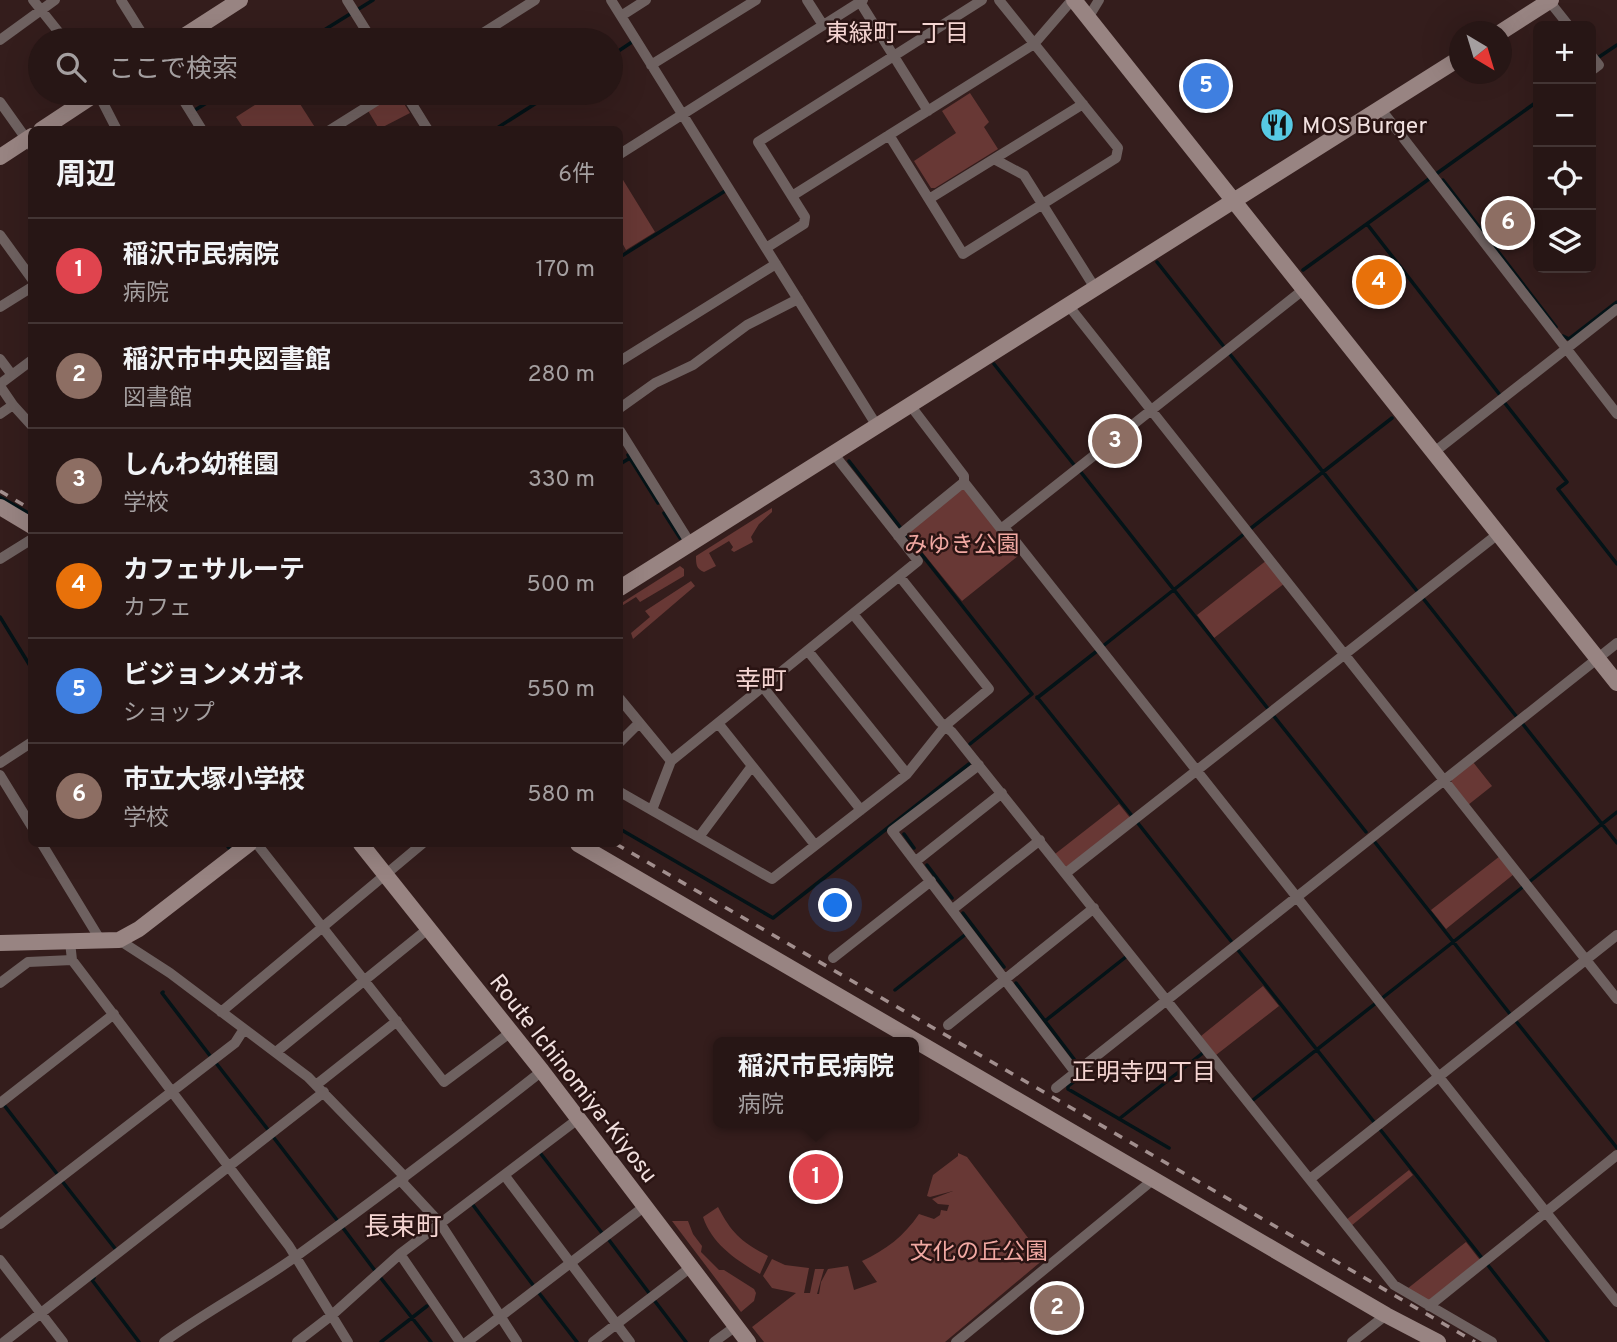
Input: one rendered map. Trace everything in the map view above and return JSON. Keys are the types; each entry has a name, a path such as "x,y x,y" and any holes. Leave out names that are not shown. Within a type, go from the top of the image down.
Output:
{"street":[{"path":"0,40 37,4 55,0"},
{"path":"121,0 138,28"},
{"path":"197,28 240,0"},
{"path":"347,0 364,28"},
{"path":"491,28 536,0"},
{"path":"611,0 877,426"},
{"path":"621,16 646,0"},
{"path":"651,65 756,0"},
{"path":"807,0 823,25"},
{"path":"766,248 804,224 805,217 758,142 982,0"},
{"path":"889,135 963,254 1116,158 1118,148 999,0"},
{"path":"792,196 1034,44 1073,0 1617,683"},
{"path":"1088,18 1099,0"},
{"path":"623,152 862,1 928,111"},
{"path":"1512,25 1550,1 1565,21"},
{"path":"37,4 56,28"},
{"path":"623,586 1449,65"},
{"path":"0,102 28,138"},
{"path":"929,199 1083,104"},
{"path":"47,126 80,105"},
{"path":"104,105 115,126"},
{"path":"186,105 200,126"},
{"path":"336,126 370,105"},
{"path":"412,105 426,126"},
{"path":"1380,108 1617,414"},
{"path":"0,157 28,142"},
{"path":"994,159 1024,175 1095,288"},
{"path":"0,235 28,274"},
{"path":"623,359 776,264"},
{"path":"0,307 28,289"},
{"path":"910,405 1001,529 1303,290"},
{"path":"623,406 655,383 693,365 747,325 798,299"},
{"path":"1068,306 1617,999"},
{"path":"1433,453 1617,309"},
{"path":"0,359 12,375"},
{"path":"28,363 0,385 28,422"},
{"path":"0,414 13,405"},
{"path":"623,436 690,543"},
{"path":"652,810 671,761 918,561 833,453"},
{"path":"898,536 964,482"},
{"path":"0,507 28,524"},
{"path":"1004,527 1617,1302"},
{"path":"1066,873 1497,534"},
{"path":"0,559 28,542"},
{"path":"623,794 772,878 861,810 907,774 946,725 989,690 900,577"},
{"path":"853,614 1040,840 1394,1285 1492,1342"},
{"path":"1056,1088 1617,643"},
{"path":"808,651 907,774"},
{"path":"762,687 861,810"},
{"path":"623,703 671,761"},
{"path":"623,740 639,723"},
{"path":"718,723 815,845"},
{"path":"0,762 28,744"},
{"path":"979,765 892,831 1075,1072"},
{"path":"699,837 752,766"},
{"path":"0,775 28,820"},
{"path":"916,861 1002,793"},
{"path":"953,909 1040,840"},
{"path":"43,847 101,942"},
{"path":"2,940 119,940 139,929 239,847"},
{"path":"259,847 444,1082 511,1032"},
{"name":"Route Ichinomiya-Kiyosu","path":"364,847 511,1032 748,1342"},
{"path":"221,1012 418,847"},
{"path":"583,847 910,1037"},
{"path":"833,958 931,881"},
{"path":"948,1025 1094,908"},
{"path":"276,1052 429,928"},
{"path":"1310,1179 1617,935"},
{"path":"119,940 276,1052 320,1089 440,1223 517,1342"},
{"path":"70,942 72,960 173,1090 296,1257 348,1342"},
{"path":"0,983 28,962 72,960"},
{"path":"0,1103 114,1014"},
{"path":"4,1342 230,1166 397,1021"},
{"path":"0,1224 235,1043 244,1029"},
{"path":"919,1042 1438,1342"},
{"path":"163,1342 296,1257 542,1072"},
{"path":"297,1342 332,1315 400,1254 578,1119"},
{"path":"1429,1306 1617,1155"},
{"path":"505,1175 630,1342"},
{"path":"962,1340 1154,1179"},
{"path":"467,1342 645,1206"},
{"path":"400,1254 460,1342"},
{"path":"0,1260 63,1342"},
{"path":"593,1342 691,1267"},
{"path":"1352,1342 1387,1314"},
{"path":"714,1342 736,1326"}],"green space":[{"path":"970,93 989,122 984,127 998,149 931,188 914,161 956,133 942,111"},
{"path":"255,105 301,105 314,126 242,126 236,117"},
{"path":"374,105 405,105 410,113 385,126 377,126 367,109"},
{"path":"623,180 655,232 626,250 623,244"},
{"name":"みゆき公園","path":"962,486 1018,556 962,601 906,532"},
{"path":"772,508 772,512 759,524 751,537 753,542 734,552 729,541 709,553 716,566 704,572 698,568 696,556"},
{"path":"1267,560 1285,583 1214,638 1197,615"},
{"path":"680,566 684,569 684,576 640,602 636,597 623,605 623,602"},
{"path":"691,581 695,586 633,639 631,633 650,617 645,611"},
{"path":"1473,762 1492,786 1468,805 1451,784 1452,778"},
{"path":"1119,804 1131,819 1066,867 1055,854"},
{"path":"1500,856 1514,874 1446,929 1431,910"},
{"path":"1263,986 1279,1006 1216,1055 1201,1036"},
{"name":"文化の丘公園","path":"958,1153 967,1157 1044,1259 945,1342 764,1342 752,1327 796,1293 772,1288 763,1276 772,1259 785,1265 809,1268 804,1293 810,1293 815,1269 824,1269 817,1294 828,1269 848,1266 854,1290 877,1282 862,1261 894,1242 919,1214 934,1219 940,1215 941,1210 947,1211 949,1205 938,1204 932,1199 953,1191 927,1196 933,1175 958,1156"},
{"path":"1409,1170 1413,1175 1351,1226 1346,1220"},
{"path":"718,1207 738,1236 768,1256 760,1274 734,1257 712,1235 703,1217"},
{"path":"672,1221 688,1221 702,1246 701,1252 719,1270 724,1270 754,1289 754,1301 741,1312"},
{"path":"1466,1242 1480,1260 1428,1301 1407,1289"}],"waterway":[{"path":"357,10 373,0"},
{"path":"327,28 350,14"},
{"path":"623,48 632,42"},
{"path":"1599,57 1617,45"},
{"path":"195,110 203,105"},
{"path":"500,126 533,105"},
{"path":"1436,174 1533,105"},
{"path":"1303,270 1429,179"},
{"path":"1443,180 1556,327"},
{"path":"623,255 725,191"},
{"path":"1367,224 1500,395"},
{"path":"1157,262 1225,348"},
{"path":"1563,336 1569,339 1617,302"},
{"path":"1229,353 1417,591"},
{"path":"994,364 1075,466"},
{"path":"1504,402 1567,482 1558,489 1617,564"},
{"path":"1250,529 1392,418"},
{"path":"628,455 658,503"},
{"path":"623,462 630,458"},
{"path":"849,461 900,527"},
{"path":"1080,471 1269,710"},
{"path":"0,497 28,513"},
{"path":"664,513 680,538"},
{"path":"1103,646 1244,534"},
{"path":"907,536 1032,694 970,744"},
{"path":"1422,597 1516,716"},
{"path":"0,617 28,662"},
{"path":"1037,698 1097,651"},
{"path":"1037,697 1133,817"},
{"path":"1273,715 1366,832"},
{"path":"1522,723 1617,843"},
{"path":"623,831 773,918 969,764"},
{"path":"1529,882 1617,812"},
{"path":"1137,822 1231,941"},
{"path":"904,834 914,848"},
{"path":"1374,841 1510,1014"},
{"path":"927,865 952,898"},
{"path":"1381,999 1524,886"},
{"path":"963,913 1004,967"},
{"path":"895,990 966,934"},
{"path":"1238,950 1374,1122"},
{"path":"1045,1021 1127,956"},
{"path":"1016,983 1074,1059"},
{"path":"163,992 211,1057"},
{"path":"1253,1100 1376,1003"},
{"path":"1515,1020 1617,1148"},
{"path":"1119,1119 1204,1052"},
{"path":"216,1063 269,1131"},
{"path":"1080,1077 1068,1086 1068,1089 1169,1148"},
{"path":"4,1105 58,1175"},
{"path":"1379,1128 1482,1258"},
{"path":"274,1138 337,1220"},
{"path":"541,1154 602,1233"},
{"path":"62,1181 117,1251"},
{"path":"473,1205 533,1285"},
{"path":"343,1228 376,1272"},
{"path":"609,1240 649,1293"},
{"path":"1487,1264 1548,1342"},
{"path":"380,1277 431,1342"},
{"path":"94,1278 92,1280 139,1342"},
{"path":"539,1293 577,1342"},
{"path":"654,1300 686,1342"},
{"path":"381,1342 427,1306"}],"railway":[{"path":"0,491 28,508"},
{"path":"621,847 1475,1342"}],"place":[{"name":"ビジョンメガネ","path":"1206,86"},
{"name":"MOS Burger","path":"1277,125"},
{"name":"市立大塚小学校","path":"1508,223"},
{"name":"カフェサルーテ","path":"1379,282"},
{"name":"しんわ幼稚園","path":"1115,441"},
{"name":"稲沢市民病院","path":"816,1177"},
{"name":"稲沢市中央図書館","path":"1057,1308"}],"district":[{"name":"東緑町一丁目","path":"897,33"},
{"name":"幸町","path":"761,680"},
{"name":"正明寺四丁目","path":"1144,1072"},
{"name":"長束町","path":"403,1226"}]}
